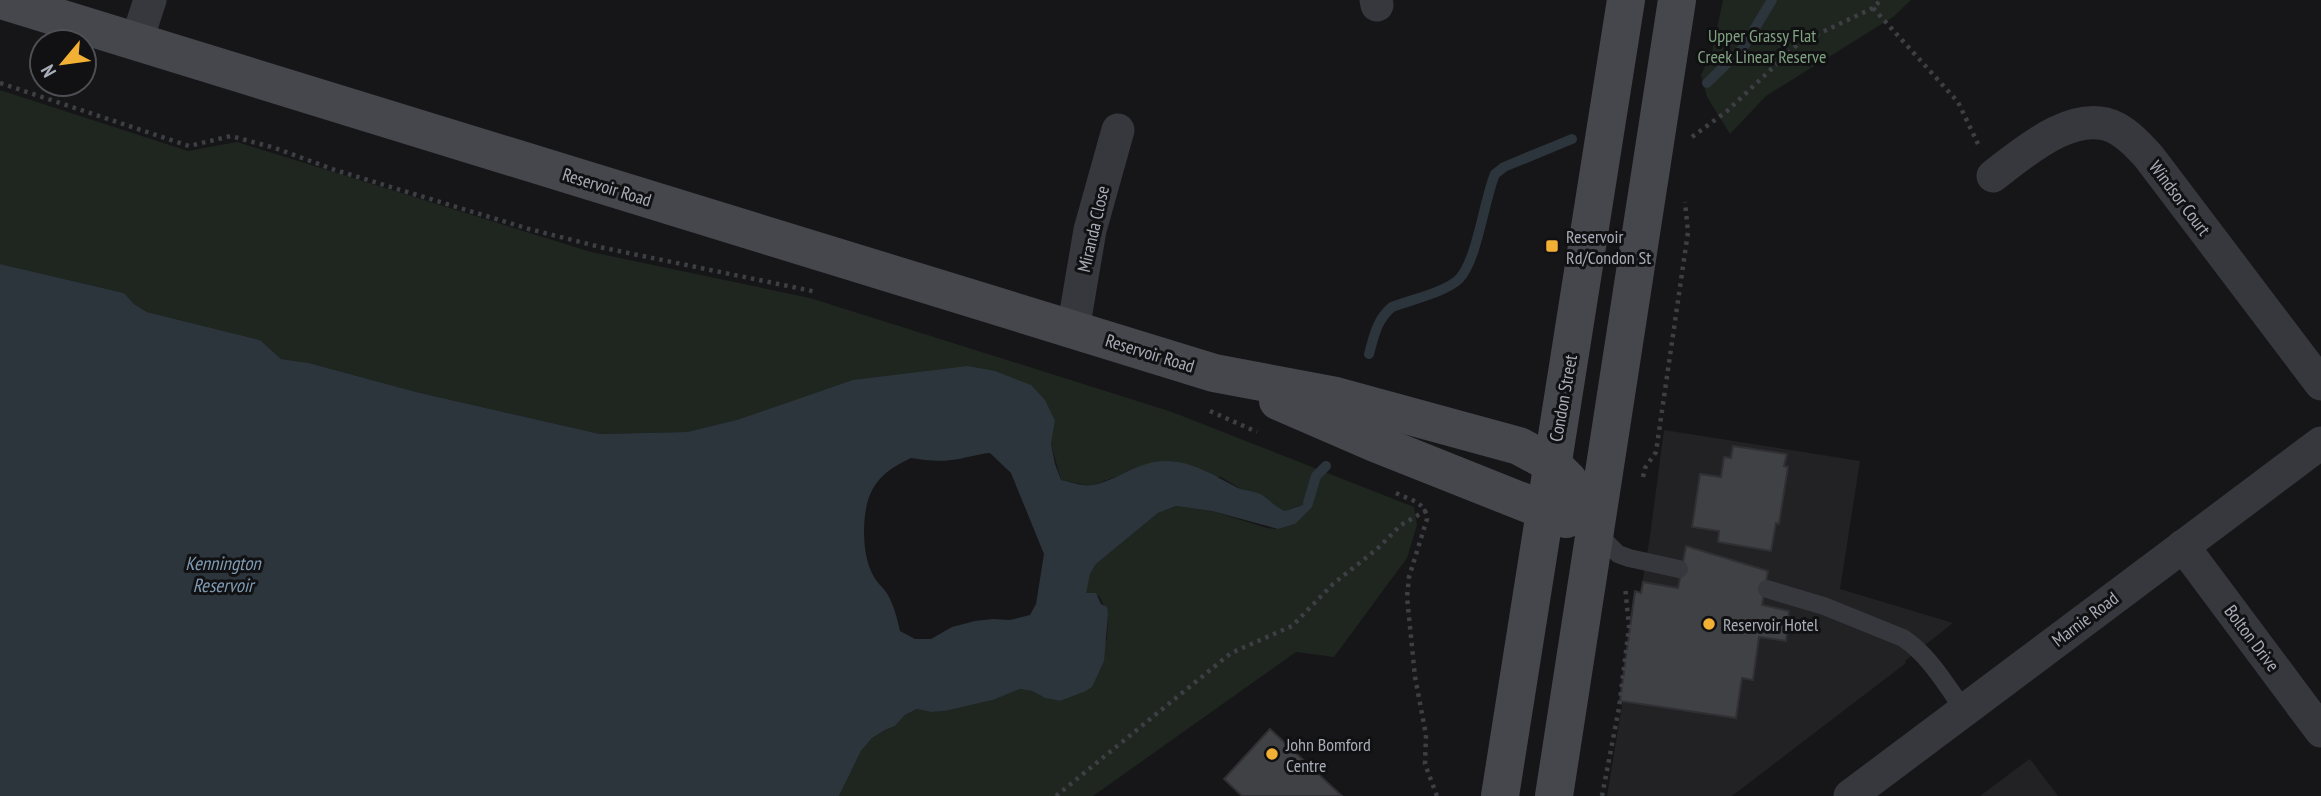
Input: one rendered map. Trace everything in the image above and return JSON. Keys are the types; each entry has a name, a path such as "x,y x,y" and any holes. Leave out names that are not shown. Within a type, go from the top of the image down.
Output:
{"main road":[{"name":"Reservoir Road","path":"1,0 1073,330 1209,391 1375,443 1594,529"},
{"name":"Condon Street","path":"1500,796 1626,0"},
{"path":"1554,796 1677,0"},
{"name":"Reservoir Road","path":"1209,391 1336,396 1520,446 1552,464 1576,490 1594,529"}],"street":[{"path":"136,43 150,0"},
{"name":"Windsor Court","path":"1993,176 2029,148 2058,132 2097,123 2115,127 2132,139 2149,157 2321,384"},
{"name":"Miranda Close","path":"1073,330 1090,230 1118,130"},
{"name":"Marnie Road","path":"1850,796 2321,443"},
{"name":"Bolton Drive","path":"2183,546 2321,731"}],"lane":[{"path":"1594,529 1612,549 1629,558 1679,569"},
{"path":"1767,589 1824,606 1903,638 1924,657 1964,710"}],"path":[{"path":"1681,141 1698,133 1727,111 1799,43 1873,8 1881,0"},
{"path":"1873,8 1958,102 1993,176"},
{"path":"0,83 189,146 231,136 542,232 604,248 826,295"},
{"path":"1642,477 1656,452 1658,439 1688,232 1684,200"},
{"path":"1209,391 1268,437"},
{"path":"1384,488 1422,505 1427,510 1427,519 1409,577 1407,597 1415,677 1426,735 1425,764 1437,796"},
{"path":"1056,796 1231,653 1292,626 1333,584 1377,550 1401,525 1427,510"},
{"path":"1602,796 1619,708 1629,627 1625,583 1629,558"}],"shaded area":[{"path":"1664,430 1860,461 1840,589 1953,623 1905,661 1906,663 1732,796 1607,796 1650,536"},
{"path":"2030,759 2058,796 1980,796 2028,760"}],"green space":[{"name":"Upper Grassy Flat Creek Linear Reserve","path":"1723,0 1911,0 1893,17 1766,96 1730,134 1707,97 1701,75 1712,52"},
{"path":"0,90 188,151 237,142 591,252 810,298 1172,412 1414,507 1417,525 1407,558 1334,657 1296,652 1093,796 839,796 861,751 872,738 895,726 905,715 918,709 945,711 993,700 1020,689 1060,701 1084,692 1107,638 1108,614 1099,596 1085,593 1090,574 1096,564 1158,513 1176,506 1212,511 1278,529 1295,524 1301,505 1285,511 1275,508 1265,496 1239,488 1221,477 1115,477 1091,486 1061,480 1051,444 1055,421 740,419 687,432 600,434 416,392 309,363 281,359 260,340 147,312 134,304 124,293 0,264"}],"water":[{"name":"Kennington Reservoir","path":"0,264 124,293 134,304 147,312 260,340 281,359 309,363 416,392 600,434 687,432 740,419 853,380 968,366 995,371 1031,385 1045,400 1055,421 1051,444 1061,480 1093,485 1145,464 1173,461 1193,466 1238,488 1261,494 1285,511 1308,503 1312,507 1295,524 1278,529 1212,511 1176,506 1158,513 1096,564 1090,574 1086,593 1096,593 1101,604 1107,607 1108,614 1104,661 1092,687 1060,701 1020,689 993,700 945,711 917,709 905,715 895,726 872,738 861,751 839,796 0,796","holes":["990,453 1011,473 1044,554 1036,604 1030,615 1010,620 975,621 952,627 931,639 915,639 900,631 890,599 874,577 866,554 865,517 875,486 889,471 911,458 946,461"]}],"building":[{"path":"1733,446 1787,454 1784,466 1788,467 1779,524 1776,523 1771,551 1718,542 1719,531 1692,527 1700,474 1721,477 1724,457 1731,458"},
{"name":"Reservoir Hotel","path":"1686,546 1768,571 1762,605 1789,611 1786,641 1759,637 1753,680 1742,678 1736,718 1620,701 1635,591 1641,593 1643,582 1678,588"},
{"name":"John Bomford Centre","path":"1270,729 1342,796 1242,796 1224,779"}],"waterway":[{"path":"1707,83 1743,48 1772,0"},
{"path":"1369,354 1379,322 1392,307 1446,288 1459,279 1471,259 1495,174 1504,167 1572,139"},
{"path":"1308,503 1316,476 1326,466"}],"place":[{"name":"Reservoir Rd/Condon St","path":"1552,246"},
{"name":"Reservoir Hotel","path":"1709,624"},
{"name":"John Bomford Centre","path":"1272,754"}]}
